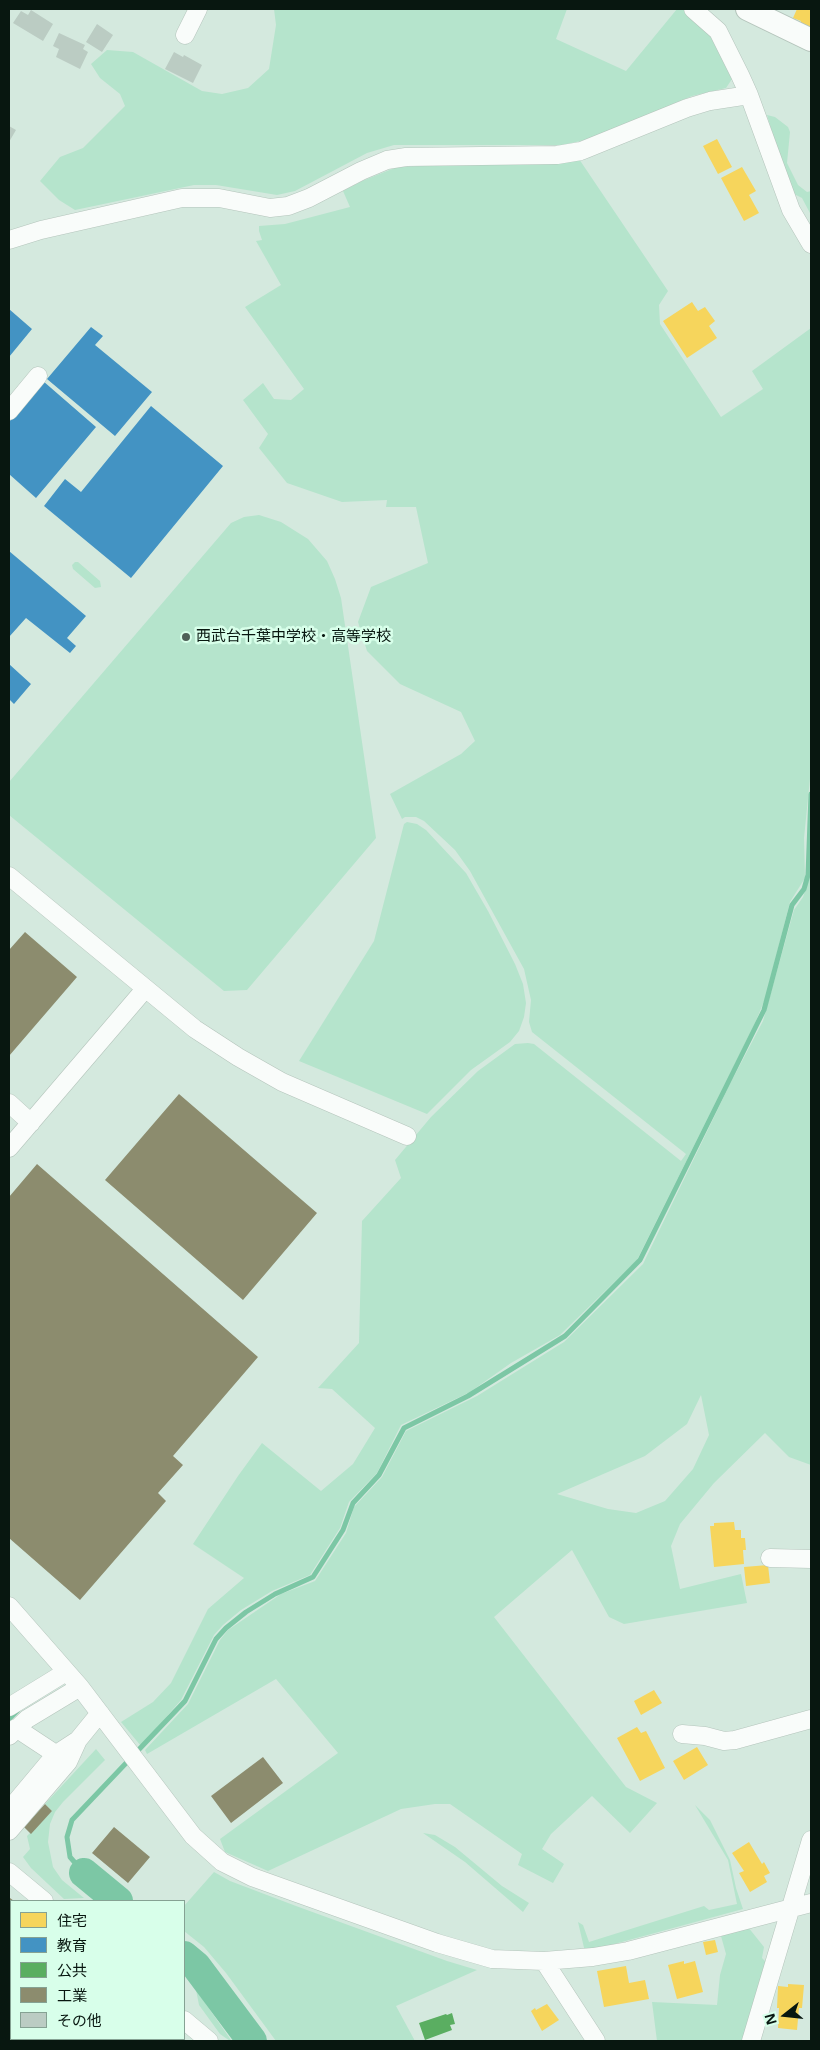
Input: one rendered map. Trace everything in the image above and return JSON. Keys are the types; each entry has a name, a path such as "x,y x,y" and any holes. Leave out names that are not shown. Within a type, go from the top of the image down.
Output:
{"main road":[{"path":"752,10 811,40"}],"street":[{"path":"185,35 198,9"},
{"path":"693,9 718,31 749,95 790,210 811,244"},
{"path":"9,240 41,230 182,198 219,198 270,208 288,206 387,160 406,157 557,155 581,151 687,108 710,101 749,95"},
{"path":"9,411 38,376"},
{"path":"9,876 195,1029 238,1057 282,1082 407,1136"},
{"path":"9,1148 145,989"},
{"path":"9,1103 30,1122"},
{"path":"770,1558 811,1559"},
{"path":"9,1606 80,1687 193,1836 222,1862 237,1870 437,1943 492,1959 544,1961 593,1957 628,1950 811,1903"},
{"path":"9,1707 66,1672"},
{"path":"62,1759 13,1732 27,1719 80,1687"},
{"path":"9,1832 62,1759 100,1712"},
{"path":"682,1734 705,1736 724,1741 734,1740 811,1719"},
{"path":"9,1810 62,1759"},
{"path":"752,2041 811,1840"},
{"path":"9,1872 43,1900"},
{"path":"544,1961 596,2041"},
{"path":"185,2021 209,2041"}],"green space":[{"path":"274,9 567,9 556,39 626,71 677,9 686,9 708,29 734,76 726,88 692,96 593,138 562,145 394,145 367,153 295,191 277,195 216,185 194,185 75,210 59,200 40,181 60,157 83,148 125,106 120,94 100,78 91,64 107,50 133,52 202,91 222,94 248,88 269,69 276,25"},
{"path":"767,115 775,117 788,127 790,132 787,163 798,185 807,192 811,191 811,215 802,198 790,192"},
{"path":"579,159 668,291 659,305 660,324 721,417 763,389 752,371 811,328 811,769 804,838 805,878 790,902 765,999 755,1023 637,1260 560,1335 511,1363 470,1392 401,1425 377,1473 349,1502 340,1528 310,1575 272,1591 241,1610 223,1625 214,1635 181,1700 141,1746 121,1722 153,1702 171,1683 208,1609 244,1578 193,1544 262,1443 321,1491 353,1464 375,1428 332,1389 318,1388 359,1343 362,1221 401,1178 395,1160 431,1117 478,1071 515,1044 528,1043 534,1044 681,1161 686,1154 532,1032 529,1022 531,1000 524,969 470,871 455,850 424,821 416,817 405,817 402,819 390,794 461,754 475,741 461,712 400,684 367,651 358,622 371,587 428,563 416,507 386,507 387,500 342,502 287,483 259,448 268,434 243,400 263,383 274,399 291,400 304,389 245,307 281,285 256,241 262,240 259,226 285,224 350,207 343,191 397,167"},
{"path":"259,515 281,522 308,539 327,561 335,579 341,598 376,838 247,990 224,991 9,815 9,782 231,523 244,517"},
{"path":"78,562 100,581 101,587 95,588 73,569 72,565"},
{"path":"407,822 417,824 426,830 466,873 515,964 523,984 526,1003 519,1031 510,1042 471,1070 427,1114 299,1061 374,941 404,824"},
{"path":"811,835 811,1465 789,1457 765,1433 714,1483 680,1524 671,1546 680,1589 741,1574 747,1603 624,1624 609,1617 572,1550 494,1617 626,1787 657,1803 630,1833 592,1796 551,1834 542,1849 564,1864 553,1883 518,1865 522,1854 450,1804 435,1804 401,1809 268,1871 225,1852 220,1839 338,1753 276,1679 147,1754 145,1750 188,1704 220,1640 228,1630 281,1594 315,1581 346,1533 354,1507 382,1477 406,1431 477,1396 564,1342 643,1264 730,1084 763,1021 794,910 803,897 809,879","holes":["701,1395 709,1435 693,1469 665,1501 636,1513 608,1509 557,1494 645,1456 687,1424"]},
{"path":"96,1749 105,1760 63,1802 55,1812 50,1824 48,1842 53,1867 62,1880 84,1898 64,1899 31,1868 23,1857 30,1849 27,1836 52,1811 45,1804"},
{"path":"695,1805 710,1820 730,1860 743,1909 585,1952 578,1922 583,1925 589,1942 704,1906 709,1910 737,1904 728,1860"},
{"path":"423,1833 435,1835 455,1847 502,1886 529,1903 523,1912 465,1862"},
{"path":"214,1872 230,1881 296,1906 447,1961 477,1970 396,2006 415,2041 276,2041 226,1973 204,1947 185,1932 185,1905"},
{"path":"748,1927 764,1947 762,1958 767,1963 745,2041 657,2041 652,2002 717,2005 720,1975 726,1954 721,1936"},
{"path":"196,1990 230,2041 220,2034 199,2005"}],"building: 住宅":[{"path":"797,9 811,9 811,30 799,25 801,21 793,18"},
{"path":"717,139 732,167 718,174 703,146"},
{"path":"742,167 756,191 749,195 759,213 744,221 721,178"},
{"path":"692,302 698,311 705,307 715,321 709,326 717,338 687,358 663,321"},
{"path":"734,1522 735,1530 741,1530 741,1538 745,1538 746,1550 743,1550 744,1564 714,1567 710,1526 714,1526 714,1523"},
{"path":"768,1565 770,1583 746,1586 744,1567"},
{"path":"654,1690 662,1703 641,1715 634,1701"},
{"path":"637,1727 641,1733 646,1731 665,1768 640,1781 617,1738"},
{"path":"697,1747 708,1765 684,1780 673,1761"},
{"path":"749,1842 762,1864 764,1862 770,1873 764,1876 767,1882 750,1892 739,1873 744,1871 732,1853"},
{"path":"715,1940 718,1952 706,1955 703,1942"},
{"path":"684,1961 684,1964 695,1961 703,1992 677,1999 668,1965"},
{"path":"626,1966 629,1983 645,1980 649,1999 604,2007 597,1971"},
{"path":"788,1984 804,1985 802,2008 799,2008 797,2030 778,2028 778,1986 788,1987"},
{"path":"547,2004 559,2020 542,2031 531,2011"}],"building: 教育":[{"path":"9,309 32,329 9,357"},
{"path":"91,327 103,336 95,345 152,392 115,436 47,379"},
{"path":"43,381 96,427 36,498 9,474 9,422"},
{"path":"151,406 223,466 131,578 44,506 65,479 81,492"},
{"path":"9,551 86,616 67,638 76,646 70,653 26,618 9,637"},
{"path":"9,664 31,684 14,704 9,699"}],"building: 公共":[{"path":"452,2013 455,2024 450,2025 452,2030 425,2040 419,2023"}],"building: 工業":[{"path":"25,932 77,977 9,1056 9,950"},
{"path":"179,1094 317,1213 243,1300 105,1180"},
{"path":"37,1164 258,1357 173,1456 183,1465 158,1493 166,1501 80,1600 9,1538 9,1197"},
{"path":"263,1757 283,1783 231,1823 211,1796"},
{"path":"45,1804 52,1811 31,1834 24,1827"},
{"path":"114,1827 150,1857 128,1883 92,1853"},
{"path":"10,1898 13,1900 10,1900 10,2040 175,2041 9,2041"}],"building: その他":[{"path":"31,10 53,24 43,41 13,23 21,11 28,15"},
{"path":"97,24 113,35 102,52 86,42"},
{"path":"59,33 85,45 83,49 88,52 80,69 56,57 59,49 53,46"},
{"path":"174,52 202,65 193,83 165,69"},
{"path":"9,126 16,130 9,142"}],"waterway":[{"path":"84,1873 70,1857 67,1837 72,1820 185,1701 216,1639 226,1628 246,1612 275,1594 313,1577 343,1530 353,1503 379,1475 404,1428 468,1396 565,1336 640,1260 764,1010 792,905 804,889 808,875 811,794"},
{"path":"9,1719 18,1710"},
{"path":"84,1873 117,1900"},
{"path":"185,1957 196,1966 252,2041"}],"place":[{"name":"西武台千葉中学校・高等学校","path":"186,637"}]}
